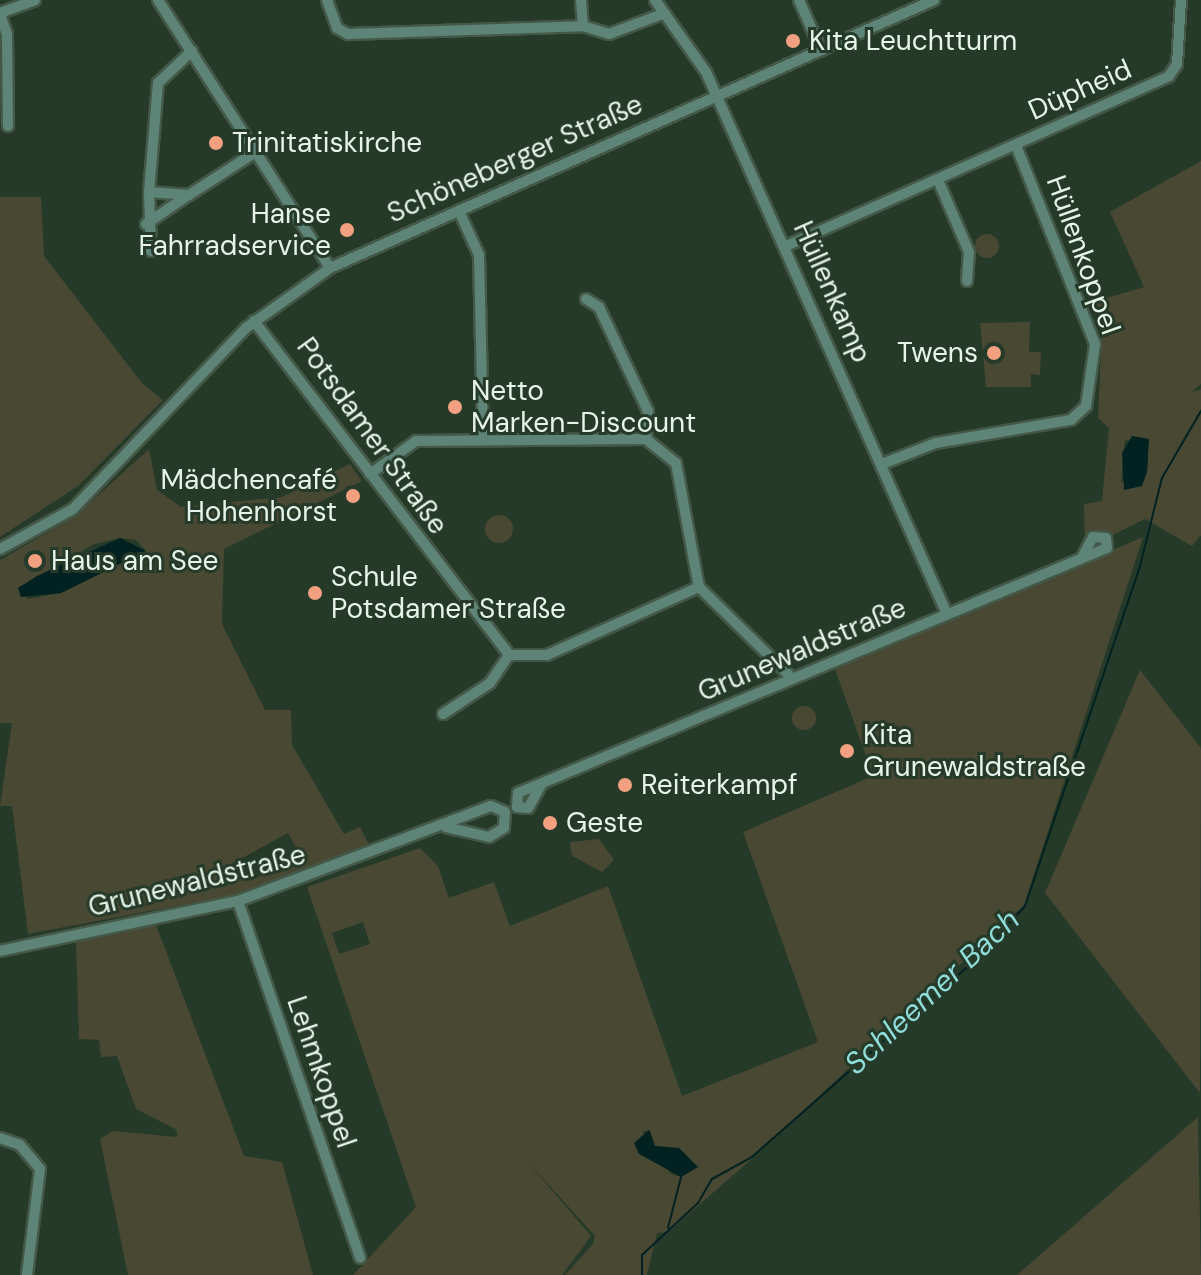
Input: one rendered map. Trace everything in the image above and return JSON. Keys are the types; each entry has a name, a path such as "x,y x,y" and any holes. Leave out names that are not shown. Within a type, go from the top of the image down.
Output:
{"street":[{"path":"8,126 0,14 35,0"},
{"path":"327,0 337,28 348,34 583,26 609,34 660,15"},
{"path":"581,0 583,26"},
{"name":"Hüllenkamp","path":"655,0 660,15 717,96 947,614"},
{"path":"799,0 821,50"},
{"name":"Schöneberger Straße","path":"0,549 40,528 81,499 254,321 330,268 934,0"},
{"name":"Düpheid","path":"786,246 1169,76 1177,64 1181,0"},
{"path":"161,1 330,268"},
{"path":"151,251 146,224 160,74 192,51"},
{"name":"Hüllenkoppel","path":"882,464 936,443 1071,420 1086,406 1095,344 1016,145"},
{"path":"146,224 257,151"},
{"path":"938,180 969,252 967,281"},
{"path":"149,192 189,195"},
{"path":"459,211 479,255 483,438"},
{"path":"586,299 599,307 648,411 646,439"},
{"name":"Potsdamer Straße","path":"254,321 509,655"},
{"path":"370,474 416,441 483,438 646,439 676,463 699,587 792,678"},
{"name":"Grunewaldstraße","path":"541,785 1082,558"},
{"path":"443,714 490,683 509,655 547,655 699,587"},
{"name":"Grunewaldstraße","path":"0,951 238,901 446,827 491,806 505,812 496,835 446,827"},
{"name":"Lehmkoppel","path":"238,901 360,1258"},
{"path":"0,1138 20,1145 40,1169 27,1275"}],"green space":[{"path":"1201,161 1201,384 1192,392 1201,389 1201,535 1192,546 1145,519 1085,549 1084,504 1102,501 1109,428 1098,418 1102,325 1093,302 1144,287 1110,212","holes":["1125,440 1148,445 1147,472 1121,482"]},
{"path":"0,197 41,197 44,256 142,383 163,400 78,486 0,537"},
{"path":"987,234 995,238 999,246 995,254 987,258 979,254 975,246 979,238"},
{"path":"1030,322 1029,352 1041,352 1040,375 1031,374 1031,387 986,387 980,323"},
{"path":"149,449 157,490 181,507 282,497 350,464 362,481 224,549 222,624 265,710 291,710 292,745 344,834 360,827 369,845 240,894 28,934 12,806 0,806 12,723 0,723 0,560 74,517","holes":["120,538 136,540 146,551 61,593 28,599 18,588 94,544","288,833 300,855 252,880 236,877 233,863"]},
{"path":"499,515 509,519 513,529 509,539 499,543 489,539 485,529 489,519"},
{"path":"1143,537 1024,905 754,1157 668,1232 657,1233 647,1275 565,1275 593,1244 595,1236 527,1161 591,1236 562,1275 353,1275 416,1207 307,887 420,848 438,866 449,898 494,882 510,926 608,886 682,1096 818,1042 743,832 873,776 835,669","holes":["363,922 370,944 339,954 332,933","650,1130 655,1146 679,1148 697,1167 681,1177 671,1174 642,1132"]},
{"path":"1140,670 1201,748 1200,1093 1045,893"},
{"path":"804,706 815,713 816,718 809,729 804,730 793,723 792,718 799,707"},
{"path":"599,839 614,860 602,872 572,856 570,842"},
{"path":"156,925 244,1156 282,1162 313,1275 128,1275 100,1139 113,1131 177,1137 177,1130 136,1109 117,1056 101,1057 99,1040 79,1039 76,941"},
{"path":"1198,1117 1201,1275 1017,1275"}],"water":[{"path":"1132,436 1149,439 1147,472 1142,486 1124,490 1122,453"},
{"path":"120,538 146,551 61,593 21,597 18,588 37,576"},
{"path":"649,1130 655,1146 679,1148 698,1167 681,1177 639,1154 634,1143"}],"waterway":[{"name":"Schleemer Bach","path":"642,1275 642,1255 698,1203 712,1179 752,1157 981,955 1025,906 1140,566 1162,478 1201,411"},
{"path":"668,1228 681,1177"}],"place":[{"name":"Kita Leuchtturm","path":"793,41"},
{"name":"Trinitatiskirche","path":"216,143"},
{"name":"Hanse Fahrradservice","path":"347,230"},
{"name":"Twens","path":"994,353"},
{"name":"Netto Marken-Discount","path":"455,407"},
{"name":"Mädchencafé Hohenhorst","path":"353,496"},
{"name":"Haus am See","path":"35,561"},
{"name":"Schule Potsdamer Straße","path":"315,593"},
{"name":"Kita Grunewaldstraße","path":"847,751"},
{"name":"Reiterkampf","path":"625,785"},
{"name":"Geste","path":"550,823"}]}
